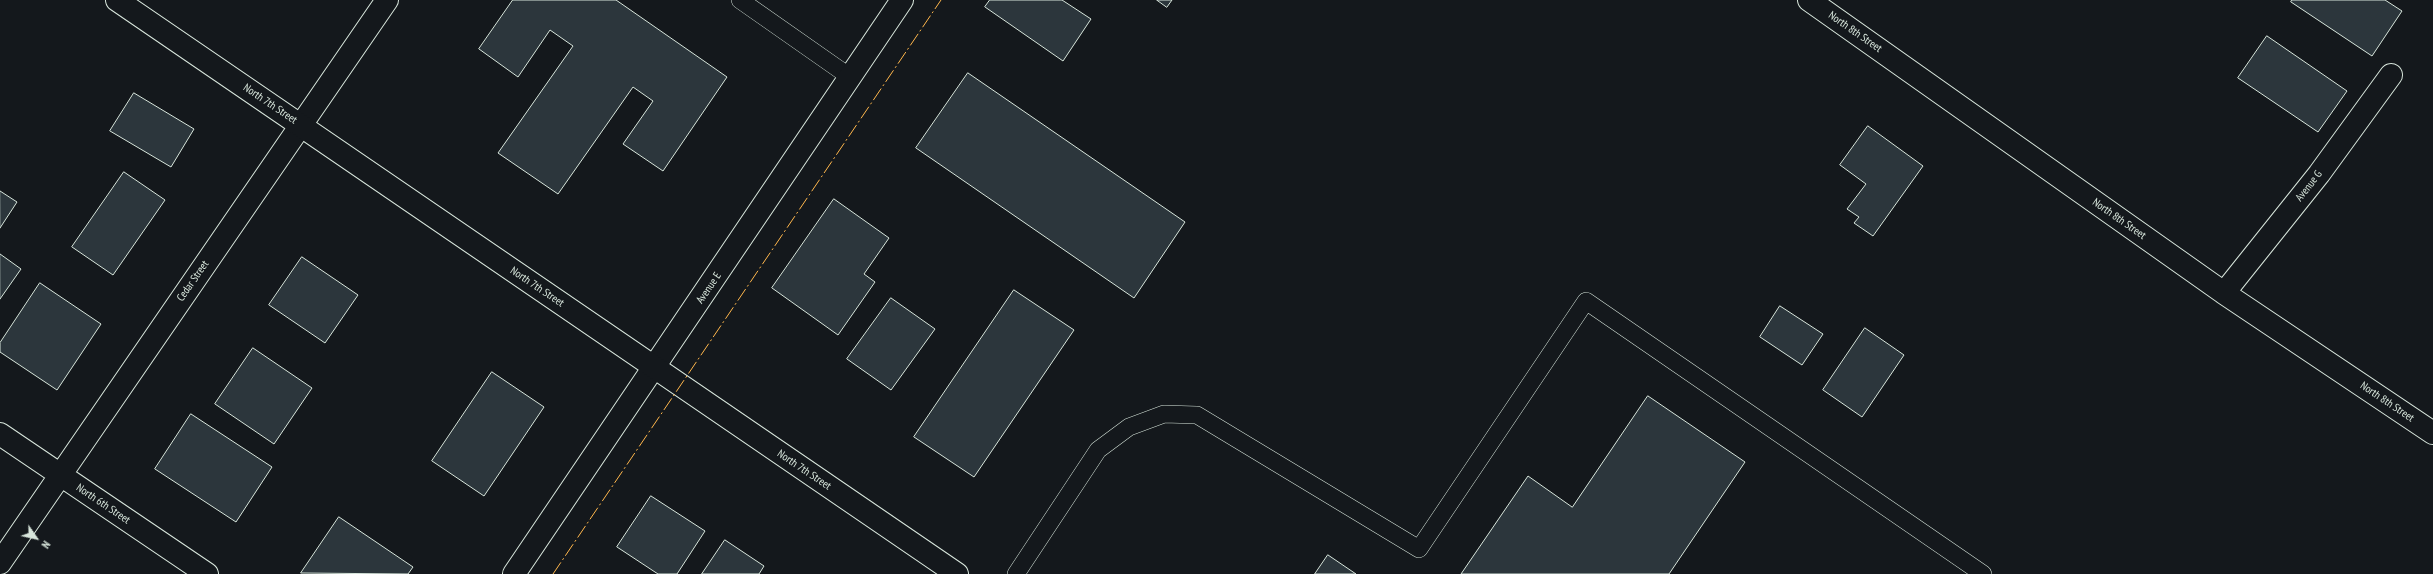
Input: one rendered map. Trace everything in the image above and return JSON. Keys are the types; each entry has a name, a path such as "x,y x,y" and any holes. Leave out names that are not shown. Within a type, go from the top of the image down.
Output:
{"street":[{"name":"North 7th Street","path":"117,0 957,574"},
{"name":"Cedar Street","path":"0,563 387,0"},
{"name":"Avenue E","path":"514,574 655,368 902,0"},
{"name":"North 8th Street","path":"1809,0 2224,293 2433,434"},
{"name":"Avenue G","path":"2224,293 2319,174 2390,75"},
{"name":"North 6th Street","path":"0,434 206,574"}],"lane":[{"path":"740,0 850,77"},
{"path":"1016,574 1098,450 1129,427 1164,414 1197,415 1419,549 1586,301 1983,574"}],"building":[{"path":"513,0 616,0 727,77 663,171 623,144 653,101 633,87 558,194 498,153 573,46 550,30 518,77 479,49"},
{"path":"990,0 1062,0 1091,19 1063,61 985,7"},
{"path":"1157,0 1172,0 1167,7"},
{"path":"2292,0 2385,0 2402,11 2372,56 2291,2"},
{"path":"2267,36 2347,91 2318,132 2238,78"},
{"path":"968,73 1185,222 1134,298 916,148"},
{"path":"134,93 194,129 171,167 110,131"},
{"path":"1868,126 1923,166 1873,236 1854,223 1859,217 1847,209 1866,184 1840,165"},
{"path":"124,172 165,200 113,275 72,247"},
{"path":"0,191 17,202 0,228"},
{"path":"834,199 889,238 864,274 875,282 838,335 772,288"},
{"path":"0,254 21,269 0,299"},
{"path":"302,257 358,295 325,343 269,305"},
{"path":"40,283 101,324 57,390 0,352 0,343"},
{"path":"1014,290 1074,330 974,477 914,437"},
{"path":"891,298 935,329 891,390 847,359"},
{"path":"1780,306 1823,334 1802,365 1760,337"},
{"path":"1865,328 1904,355 1862,417 1823,390"},
{"path":"253,348 312,388 274,444 215,404"},
{"path":"492,372 544,407 484,496 432,461"},
{"path":"1648,396 1745,462 1669,574 1461,574 1528,476 1572,507"},
{"path":"191,414 272,467 236,522 155,469"},
{"path":"651,496 705,531 677,574 658,574 617,547"},
{"path":"339,517 413,567 408,574 301,573"},
{"path":"725,540 764,566 759,574 702,574"},
{"path":"1328,555 1356,574 1315,574"}],"power":[{"path":"553,574 941,0"}]}
